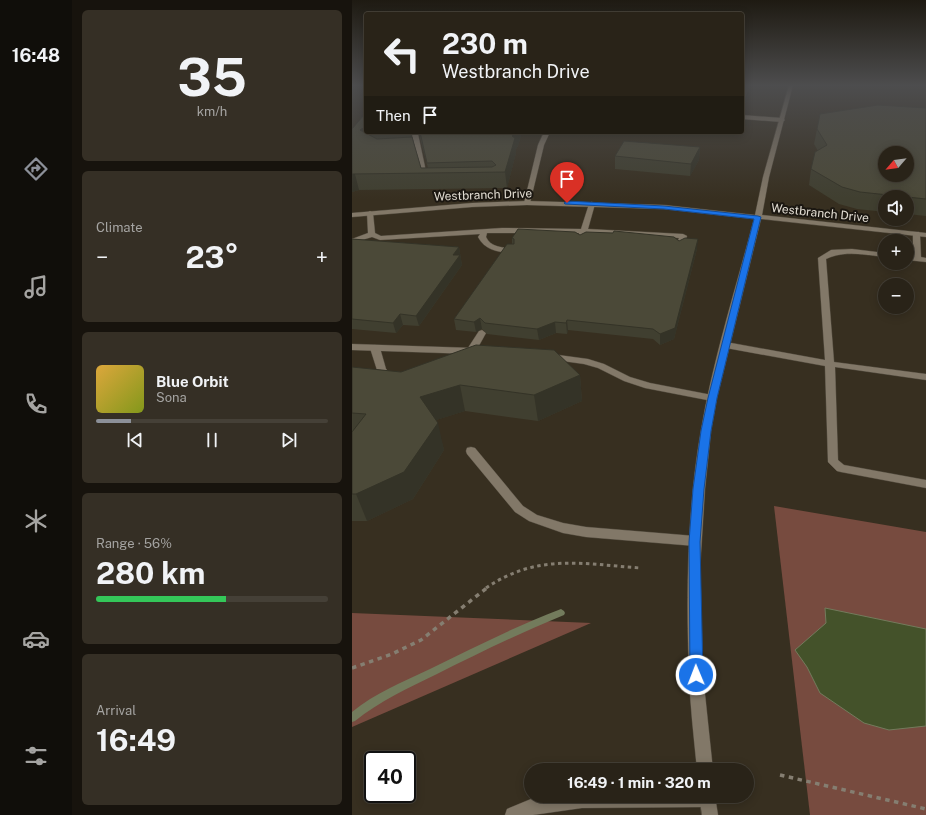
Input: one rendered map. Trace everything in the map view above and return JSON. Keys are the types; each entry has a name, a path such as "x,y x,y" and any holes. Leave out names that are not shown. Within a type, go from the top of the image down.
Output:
{"street":[{"path":"704,763 696,675 694,542 699,489 706,431 712,398 758,217 766,177 781,123"},
{"path":"415,134 426,182 433,182"},
{"path":"527,203 541,145 546,134"},
{"path":"411,149 418,149"},
{"name":"Westbranch Drive","path":"352,215 466,205 527,203 592,204 664,207 926,235"},
{"path":"581,241 583,230 592,204"},
{"path":"370,213 372,234"},
{"path":"352,241 372,234 380,238 484,231 583,230 683,236 679,247"},
{"path":"484,231 482,238 486,244 499,250 511,250"},
{"path":"916,234 917,259"},
{"path":"878,254 852,251 834,252 822,258 830,364 833,462 841,468 926,484"},
{"path":"914,259 926,260"},
{"path":"470,351 482,333"},
{"path":"726,345 830,364 926,378"},
{"path":"352,347 484,351 462,360"},
{"path":"375,348 382,370 398,385"},
{"path":"538,356 584,361 601,366 626,379 648,386 712,398"},
{"path":"471,451 519,509 533,518 563,528 586,532 694,542"},
{"path":"513,815 531,807 560,803"},
{"path":"709,803 710,815"}],"path":[{"path":"352,668 411,647 430,634 476,594 496,581 519,570 542,565 565,563 640,568"},
{"path":"780,775 926,809"}],"shaded area":[{"path":"774,506 926,532 926,815 810,815"},
{"path":"825,608 926,629 926,726 889,730 864,723 820,693 807,667 795,650 826,623"},
{"path":"352,613 591,623 352,727"}],"building":[{"path":"357,123 364,123 364,128 360,130 364,132 364,134 368,134 377,139 412,137 421,168 492,167 496,165 492,161 427,163 420,134 514,134 512,136 515,138 505,172 352,174 352,129"},
{"path":"818,123 926,123 926,199 914,198 914,190 878,190 878,194 860,192 842,187 811,169 815,152 827,145 817,129"},
{"path":"624,141 700,147 691,164 615,156"},
{"path":"518,229 575,232 580,235 586,232 613,233 614,231 674,237 679,241 685,238 698,239 675,328 660,334 653,329 567,320 566,323 555,322 537,329 485,323 480,318 474,322 454,319 507,244 514,244 514,239 512,238"},
{"path":"352,239 459,247 453,255 460,255 416,316 400,314 393,323 352,319"},
{"path":"476,345 554,350 580,375 534,395 460,385 420,397 438,423 404,472 356,494 352,494 352,432 366,414 352,413 352,367 401,372"}],"waterway":[{"path":"352,718 370,704 401,687 528,626 561,613"}],"route":[{"path":"567,203 664,207 758,217 712,398 706,431 694,542 696,675"}]}
